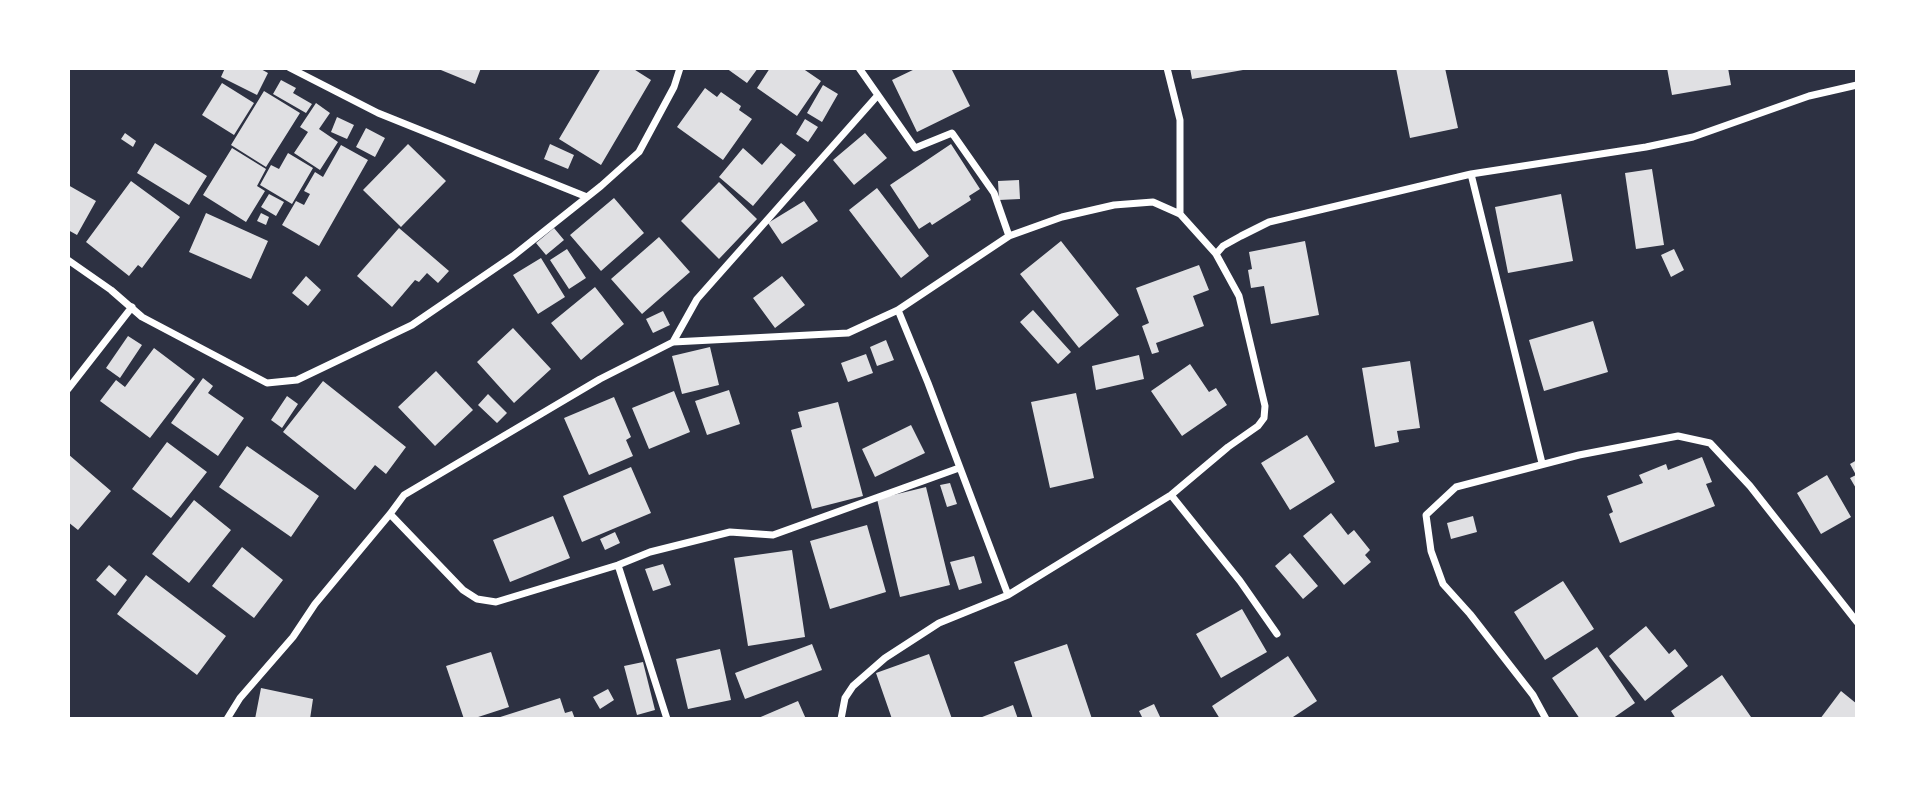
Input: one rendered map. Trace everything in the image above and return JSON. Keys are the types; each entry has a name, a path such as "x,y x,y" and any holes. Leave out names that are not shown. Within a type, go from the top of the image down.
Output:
{"street":[{"path":"290,68 378,113 587,197"},
{"path":"68,260 142,317 267,383 297,380 412,325 513,256 587,197 639,152 674,87 680,68"},
{"path":"859,68 915,148 952,133 994,193 1009,236"},
{"path":"1167,68 1180,120 1180,214"},
{"path":"1216,254 1223,246 1269,222 1471,174 1646,148 1693,137 1809,96 1857,85"},
{"path":"673,342 697,299 878,95"},
{"path":"1471,174 1542,463"},
{"path":"227,719 240,698 293,637 315,604 404,495 600,379 673,342 848,333 898,310 1009,236 1062,217 1114,205 1153,202 1180,214 1216,254 1239,296 1265,406 1264,418 1258,426 1228,447 1171,495 1008,595 939,623 886,658 853,686 845,698 841,719"},
{"path":"68,389 132,307"},
{"path":"898,310 1008,595"},
{"path":"1546,719 1533,695 1443,584 1431,551 1426,516 1456,487 1542,463 1678,436 1710,443 1750,486 1857,622"},
{"path":"390,514 463,590 477,599 496,602 618,565 650,552 730,532 773,535 959,468"},
{"path":"1171,495 1240,581 1277,634"},
{"path":"618,565 667,719"}],"building":[{"path":"225,68 259,68 268,73 257,95 221,77"},
{"path":"436,68 481,68 475,84"},
{"path":"601,68 632,68 651,80 601,165 559,139"},
{"path":"726,68 758,68 747,83"},
{"path":"770,68 802,68 821,81 797,116 757,88"},
{"path":"917,68 951,68 970,106 917,132 892,80"},
{"path":"1190,68 1243,68 1243,70 1192,79"},
{"path":"1396,68 1445,68 1458,128 1410,138"},
{"path":"1667,68 1728,68 1731,85 1672,95"},
{"path":"281,80 296,88 293,93 312,104 306,113 273,94"},
{"path":"222,83 254,103 234,135 202,115"},
{"path":"823,85 838,94 822,122 807,113"},
{"path":"705,88 717,97 721,92 741,106 739,110 752,119 723,160 677,127"},
{"path":"264,91 300,113 266,167 231,145"},
{"path":"316,103 330,113 319,129 338,142 320,170 294,153 308,132 300,127"},
{"path":"337,117 354,125 347,139 331,132"},
{"path":"805,119 818,127 808,142 796,134"},
{"path":"366,128 385,138 375,157 356,147"},
{"path":"125,133 136,141 133,147 121,139"},
{"path":"865,133 887,158 854,185 833,160"},
{"path":"155,143 207,176 189,205 137,173"},
{"path":"781,143 796,155 753,206 719,177 743,148 762,165"},
{"path":"408,144 446,181 401,227 363,190"},
{"path":"550,144 574,155 568,169 544,159"},
{"path":"951,144 980,189 969,196 971,200 932,225 930,222 919,229 890,185"},
{"path":"341,145 368,160 319,246 282,225 296,201 304,205 310,194 304,191 315,172 323,177"},
{"path":"232,148 266,169 257,186 265,191 246,222 203,195"},
{"path":"288,153 313,168 292,204 260,185 271,165 279,169"},
{"path":"1652,169 1664,245 1636,249 1625,173"},
{"path":"1019,180 1020,199 999,200 998,181"},
{"path":"131,181 180,217 142,268 138,265 129,276 86,242"},
{"path":"719,182 757,219 719,259 681,221"},
{"path":"68,185 96,201 77,235 68,230"},
{"path":"877,188 929,256 901,278 849,210"},
{"path":"269,194 284,202 276,216 261,207"},
{"path":"1561,194 1573,261 1508,273 1495,207"},
{"path":"614,198 644,233 601,271 570,235"},
{"path":"804,201 818,221 782,244 768,223"},
{"path":"206,213 268,241 251,279 189,252"},
{"path":"261,213 269,217 266,225 257,221"},
{"path":"399,228 449,271 438,283 427,273 419,282 415,280 392,307 357,276"},
{"path":"554,228 564,240 546,255 536,243"},
{"path":"659,237 690,272 642,314 611,279"},
{"path":"1061,241 1119,315 1079,348 1020,274"},
{"path":"1305,241 1319,315 1271,324 1264,286 1251,288 1249,252"},
{"path":"567,249 586,278 569,289 550,260"},
{"path":"1674,249 1684,270 1671,277 1661,255"},
{"path":"541,258 565,297 538,314 513,275"},
{"path":"1199,265 1209,290 1193,296 1204,326 1156,343 1159,352 1152,354 1142,326 1149,323 1136,288"},
{"path":"306,276 321,290 308,306 292,293"},
{"path":"782,276 805,305 775,328 753,298"},
{"path":"595,287 624,324 581,360 551,323"},
{"path":"1033,310 1071,352 1058,364 1020,322"},
{"path":"663,311 670,325 653,333 646,319"},
{"path":"1593,321 1608,372 1544,391 1529,340"},
{"path":"513,328 551,369 514,403 477,362"},
{"path":"128,336 142,345 120,378 106,368"},
{"path":"886,340 894,360 877,366 870,347"},
{"path":"710,347 719,385 682,394 672,356"},
{"path":"154,348 195,379 150,438 100,401 116,380 125,387"},
{"path":"866,354 873,373 848,382 841,363"},
{"path":"1139,355 1144,379 1096,390 1092,366"},
{"path":"1410,361 1420,428 1397,431 1399,442 1375,447 1362,368"},
{"path":"1190,364 1209,392 1216,388 1227,405 1182,436 1151,391"},
{"path":"436,371 473,410 435,446 398,407"},
{"path":"203,378 213,386 208,393 244,418 218,456 171,423"},
{"path":"323,381 406,447 386,474 375,465 355,490 283,432"},
{"path":"729,390 740,424 707,435 695,401"},
{"path":"674,391 690,432 649,449 632,408"},
{"path":"1076,393 1094,478 1050,488 1031,402"},
{"path":"488,394 507,413 497,423 478,405"},
{"path":"287,396 298,404 282,428 271,420"},
{"path":"614,397 631,437 626,440 633,456 589,475 564,418"},
{"path":"838,402 863,496 812,509 791,430 802,427 798,412"},
{"path":"911,425 925,453 875,477 862,449"},
{"path":"1307,435 1335,482 1290,510 1261,463"},
{"path":"167,442 207,472 171,518 132,489"},
{"path":"247,446 319,496 291,537 219,487"},
{"path":"68,454 111,491 78,530 68,522"},
{"path":"1702,457 1712,482 1706,484 1715,506 1620,543 1609,514 1613,512 1607,496 1643,483 1639,475 1666,464 1668,470"},
{"path":"1857,460 1857,490 1850,478 1856,475 1850,464"},
{"path":"631,467 651,513 582,542 563,496"},
{"path":"1827,475 1851,517 1821,534 1797,493"},
{"path":"950,483 957,504 947,507 940,485"},
{"path":"926,487 950,585 900,597 877,499"},
{"path":"194,500 231,530 189,583 152,554"},
{"path":"1331,513 1348,535 1354,530 1370,550 1365,555 1371,562 1344,585 1303,536"},
{"path":"553,516 570,558 510,582 493,540"},
{"path":"1473,516 1477,532 1451,539 1447,523"},
{"path":"867,525 886,592 830,609 810,541"},
{"path":"615,532 620,543 605,550 600,539"},
{"path":"242,547 283,580 254,618 212,586"},
{"path":"792,550 805,637 748,646 734,558"},
{"path":"1290,553 1318,586 1303,599 1275,566"},
{"path":"974,556 982,583 959,590 950,562"},
{"path":"663,564 671,585 653,591 645,569"},
{"path":"109,565 127,580 115,596 96,580"},
{"path":"146,575 226,636 197,675 117,614"},
{"path":"1563,581 1594,629 1545,660 1514,612"},
{"path":"1242,609 1267,652 1221,678 1196,634"},
{"path":"1646,626 1669,654 1675,649 1688,666 1645,701 1609,656"},
{"path":"812,644 822,670 745,699 735,673"},
{"path":"1067,644 1092,719 1033,719 1014,662"},
{"path":"1597,647 1635,703 1612,719 1580,719 1552,678"},
{"path":"720,649 731,700 688,709 676,659"},
{"path":"491,652 509,707 464,719 446,666"},
{"path":"929,654 952,719 892,719 876,673"},
{"path":"1288,656 1317,701 1290,719 1220,719 1212,706"},
{"path":"643,662 655,710 637,715 624,666"},
{"path":"1722,675 1751,717 1676,719 1671,711"},
{"path":"261,688 313,699 310,719 255,719"},
{"path":"608,689 614,700 600,709 593,697"},
{"path":"1841,691 1857,704 1857,719 1820,719"},
{"path":"560,698 565,713 572,711 575,719 494,719"},
{"path":"798,701 806,719 756,719"},
{"path":"1154,704 1161,719 1143,719 1139,711"},
{"path":"1013,705 1018,719 977,719"}]}
